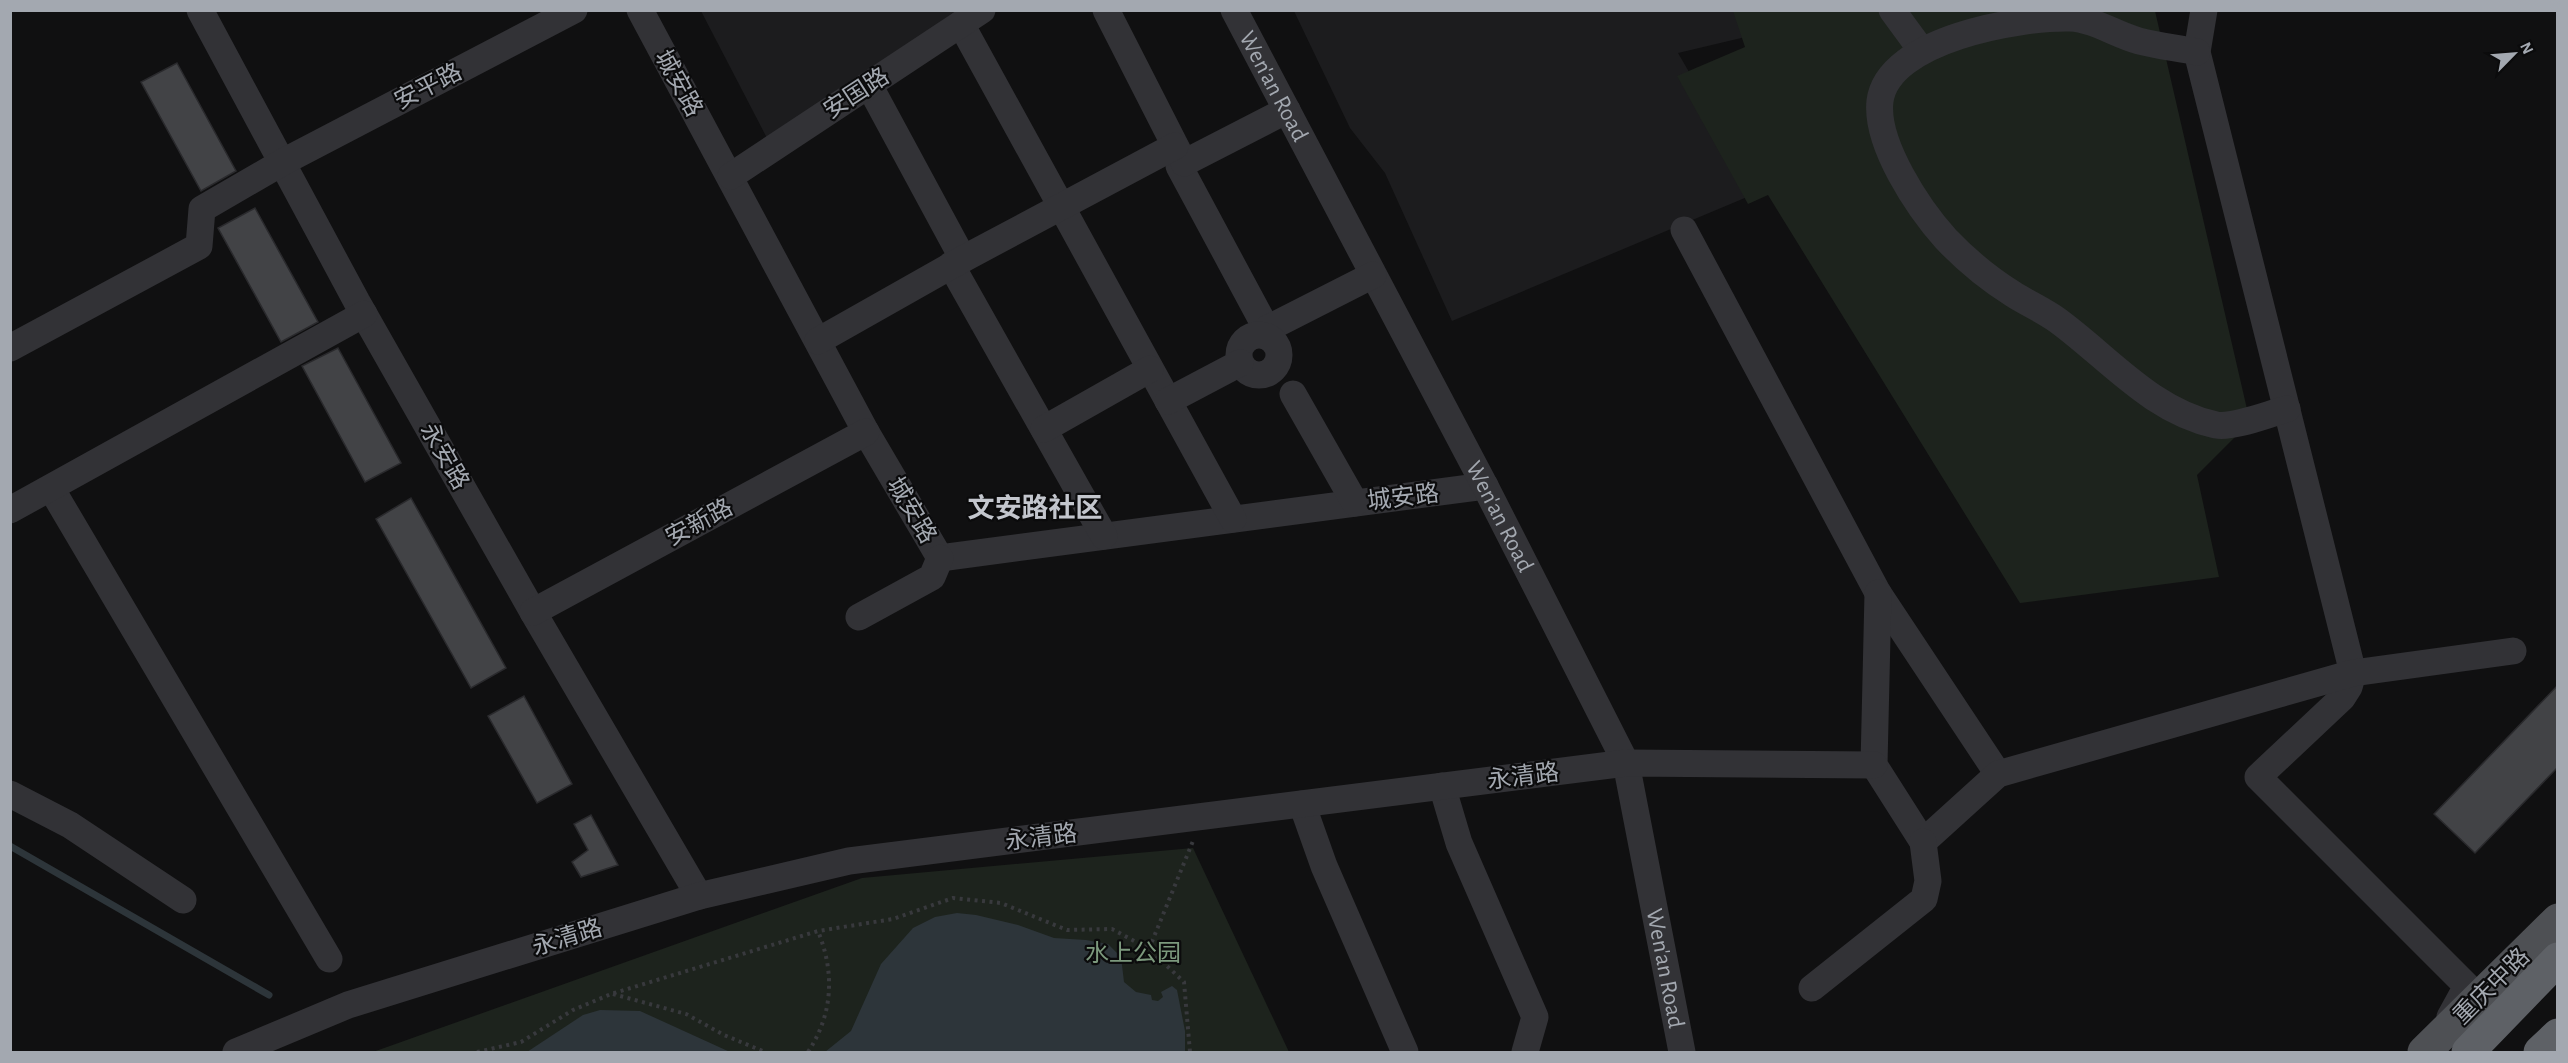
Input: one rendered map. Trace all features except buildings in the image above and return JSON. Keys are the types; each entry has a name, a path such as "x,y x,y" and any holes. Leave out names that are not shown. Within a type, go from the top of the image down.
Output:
{"highway":[{"path":"2444,1047 2558,959"},
{"path":"2540,1053 2558,1035"}],"main road":[{"name":"重庆中路","path":"2444,1047 2558,920"}],"street":[{"name":"永安路","path":"200,10 364,314 533,612 699,896"},
{"name":"安平路","path":"10,348 199,246 202,209 283,162 574,10"},
{"name":"城安路","path":"640,10 866,432 940,558 1485,486"},
{"path":"1106,10 1180,155 1179,166 1276,345 1279,357 1277,364 1268,373 1255,375 1239,363 1167,401"},
{"name":"Wen'an Road","path":"1234,10 1485,486 1626,763 1682,1053"},
{"path":"1892,10 1922,51"},
{"path":"2204,10 2198,52 2353,673 2349,687 2342,698 2258,777 2467,987 2444,1047"},
{"name":"安国路","path":"730,176 971,17"},
{"path":"971,17 1061,207 1233,519"},
{"path":"2198,52 2139,41 2082,20 2070,18 2018,23 1974,32 1942,41 1922,51 1898,68 1880,100 1885,140 1923,209 1946,238 1976,268 2013,294 2056,319 2153,398 2180,412 2216,425 2227,425 2287,409"},
{"path":"869,85 957,262 1044,429 1104,536"},
{"path":"818,340 1061,207 1287,110"},
{"path":"1684,230 1878,593 1998,774"},
{"path":"1270,334 1373,275"},
{"path":"10,510 364,314"},
{"path":"1044,429 1150,369"},
{"path":"1293,394 1355,503"},
{"name":"安新路","path":"533,612 866,432"},
{"path":"51,488 329,959"},
{"path":"859,616 932,577 940,558"},
{"path":"1812,988 1924,898 1928,881 1923,842 1874,765 1878,593"},
{"path":"1923,842 1998,774 2353,673 2513,651"},
{"name":"永清路","path":"236,1053 348,1005 699,896 849,861 1626,763 1874,765"},
{"path":"1442,786 1459,843 1535,1017 1525,1053"},
{"path":"10,794 70,825 183,900"},
{"path":"1302,804 1324,866 1405,1053"}],"path":[{"path":"1149,949 1203,816"},
{"path":"477,1053 521,1042 573,1010 612,994 818,931 893,919 953,898 1001,903 1067,930 1112,929 1149,949 1184,982 1190,1053"},
{"path":"808,1053 819,1036 830,1004 827,953 818,931"},
{"path":"612,994 686,1014 724,1035 765,1053"}],"shaded area":[{"path":"701,11 962,11 768,140"},
{"path":"1294,11 1750,11 1754,35 1678,53 1759,192 1452,321 1385,173 1350,128"},
{"path":"957,913 1018,925 1054,938 1108,944 1121,957 1124,982 1136,992 1151,995 1152,1000 1158,1001 1163,997 1161,992 1172,986 1177,990 1185,1031 1185,1052 825,1052 851,1031 881,964 913,928 935,917"},
{"path":"600,1010 640,1011 730,1052 527,1052 583,1015"}],"green space":[{"path":"1733,11 2155,11 2250,422 2197,475 2219,577 2020,603 1768,195 1748,204 1677,76 1745,47"},
{"name":"水上公园","path":"1193,848 1289,1052 373,1052 862,878"}],"waterway":[{"path":"10,846 269,995"}],"district":[{"name":"文安路社区","path":"1035,508"}]}
